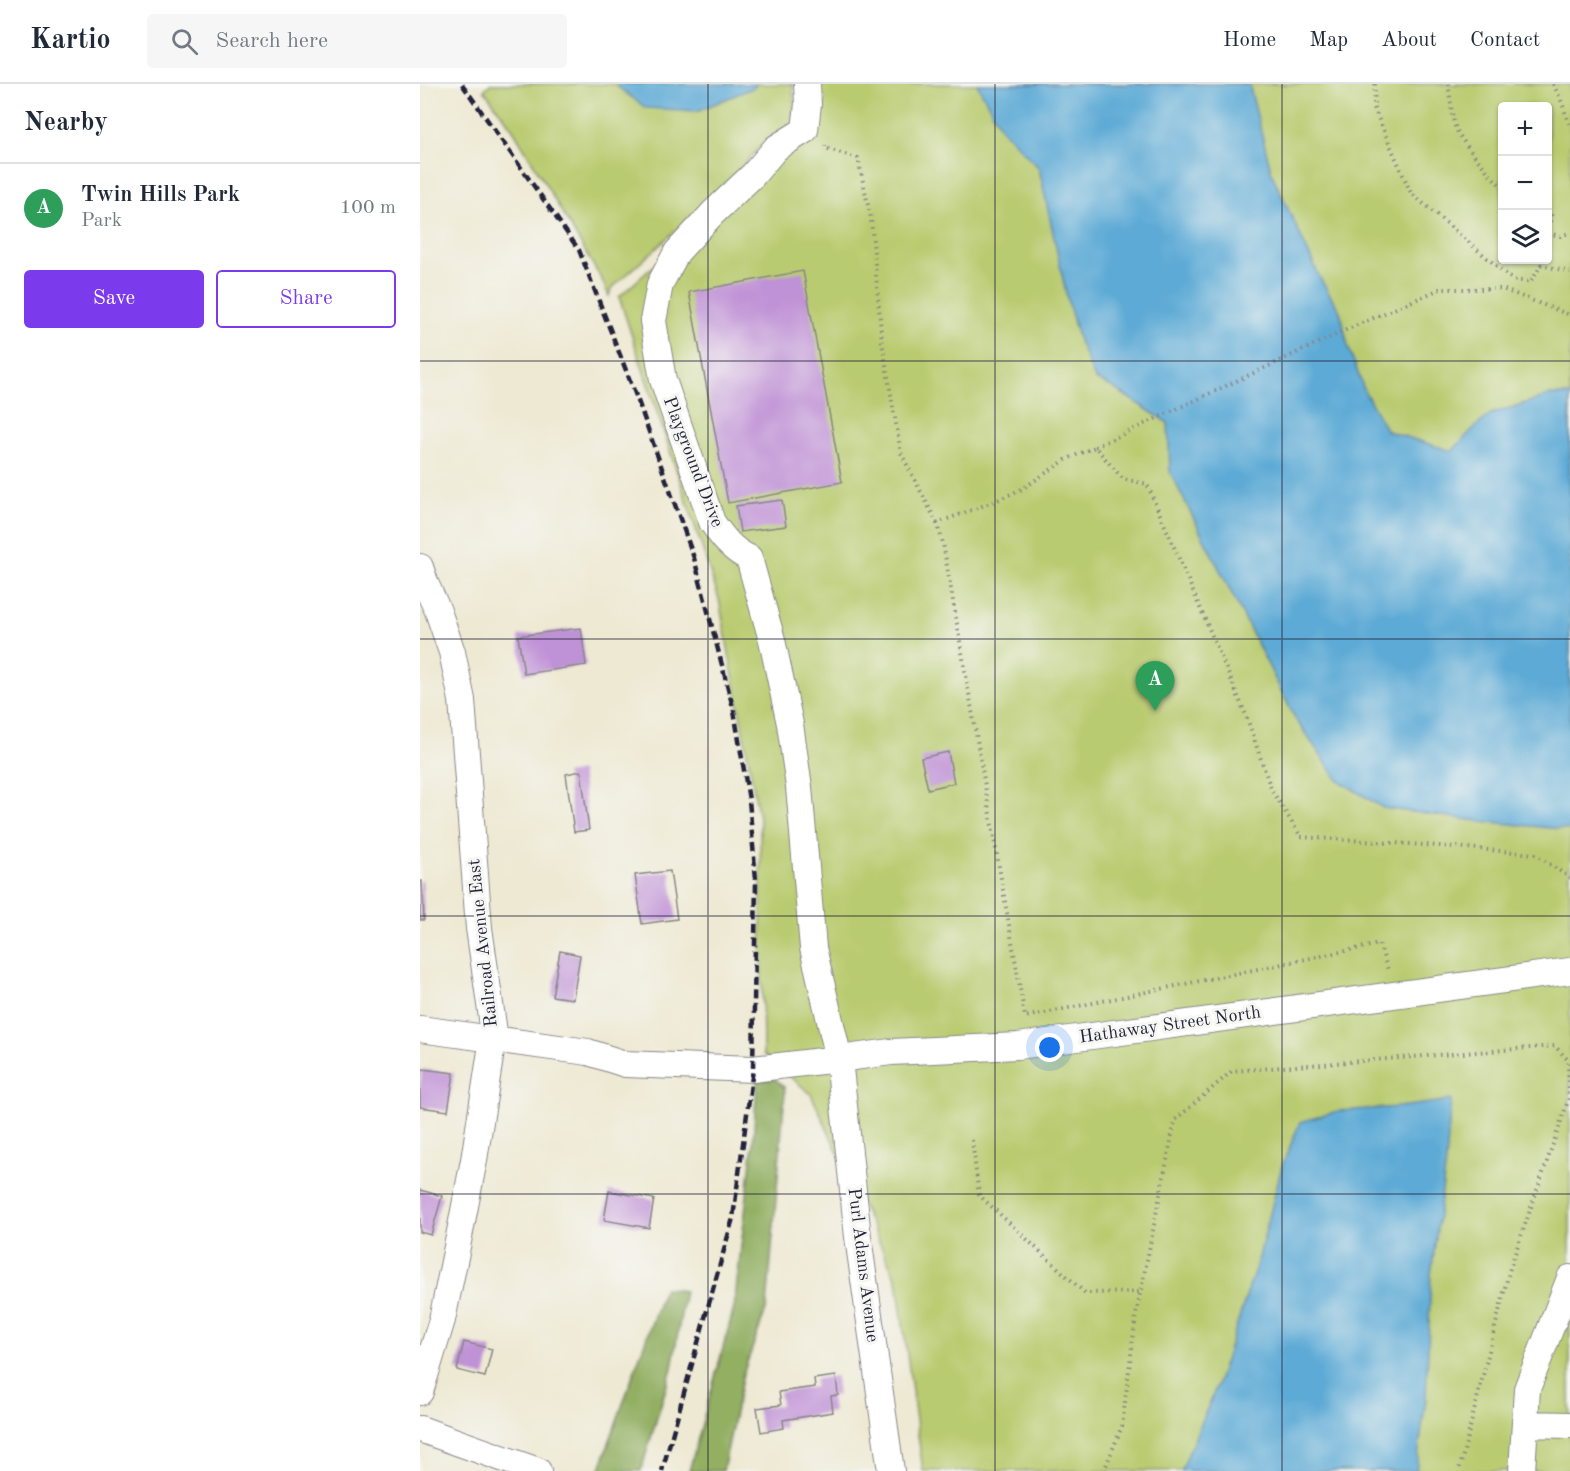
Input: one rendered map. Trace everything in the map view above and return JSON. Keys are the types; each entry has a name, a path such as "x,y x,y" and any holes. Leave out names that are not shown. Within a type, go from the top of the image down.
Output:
{"street":[{"name":"Playground Drive","path":"807,84 808,104 805,130 776,148 753,175 677,252 660,284 653,321 663,380 712,522 724,541 749,558 772,640 790,724 800,787 813,948 839,1059"},
{"name":"Railroad Avenue East","path":"420,1392 442,1320 455,1257 474,1160 494,1032 479,928 462,700 452,652 438,611 422,584"},
{"name":"Hathaway Street North","path":"420,1029 588,1052 625,1064 753,1069 891,1052 1018,1046 1570,971"},
{"name":"Purl Adams Avenue","path":"839,1059 858,1237 891,1471"},
{"path":"1522,1471 1527,1389 1570,1278"},
{"path":"1525,1424 1570,1425"},
{"path":"420,1429 538,1471"}],"path":[{"path":"1375,84 1374,108 1411,193 1513,280 1531,282 1541,265 1570,272"},
{"path":"1448,84 1457,131 1498,180"},
{"path":"1553,84 1570,126"},
{"path":"825,140 825,148 858,158 871,219 882,342 902,453 937,523 945,555 1025,1017 1379,944 1388,970 1399,969"},
{"path":"1552,233 1560,236 1570,233"},
{"path":"937,523 1022,489 1067,459 1140,427 1347,328 1440,289 1502,289 1570,315"},
{"path":"1095,447 1123,479 1147,484 1246,715 1271,789 1301,837 1534,854 1570,878"},
{"path":"1104,1471 1122,1426 1136,1315 1175,1120 1232,1071 1555,1046 1568,1060 1569,1098 1510,1268 1459,1471"},
{"path":"972,1140 979,1196 1085,1293 1140,1292"}],"green space":[{"path":"490,84 617,84 618,87 697,111 754,87 756,84 793,84 794,104 792,123 765,141 693,215 611,289 609,296 602,280 514,131 484,90"},
{"path":"807,84 1570,84 1570,1471 923,1471 897,1281 811,1094 763,1054 760,823 719,599 619,297 805,130"},
{"path":"775,1079 784,1087 785,1092 767,1307 743,1374 723,1471 689,1471 734,1308 753,1143 757,1081"},
{"path":"664,1288 685,1291 672,1368 641,1471 599,1471"}],"water":[{"path":"617,84 756,84 755,87 697,111 646,108"},
{"path":"977,84 1249,84 1272,174 1321,280 1340,311 1348,346 1365,392 1387,431 1452,451 1491,414 1551,395 1570,395 1570,830 1383,808 1338,780 1296,720 1170,472 1168,423 1112,387 1095,379 1079,341 1067,298 1039,168 1001,128"},
{"path":"1451,1100 1446,1162 1431,1275 1426,1399 1416,1471 1181,1471 1217,1385 1259,1257 1282,1166 1300,1122 1338,1111 1400,1107"}],"building":[{"path":"803,271 842,482 728,503 689,292"},
{"path":"782,500 786,526 740,532 736,506"},
{"path":"581,628 586,665 524,674 518,636"},
{"path":"948,752 954,783 928,789 921,758"},
{"path":"581,771 589,830 574,832 566,774"},
{"path":"670,871 677,919 642,924 635,875"},
{"path":"420,881 422,881 424,920 420,920"},
{"path":"560,951 580,955 573,999 552,996"},
{"path":"422,1069 454,1073 448,1111 420,1107"},
{"path":"420,1190 442,1196 431,1235 420,1232"},
{"path":"609,1191 654,1199 649,1228 604,1220"},
{"path":"464,1342 492,1349 485,1377 457,1370"},
{"path":"836,1376 838,1395 831,1396 833,1412 783,1420 784,1428 761,1432 757,1408 781,1405 779,1392 815,1387 814,1379"}],"railway":[{"path":"462,84 579,250 638,401 694,558 734,711 749,800 756,880 753,1069 733,1218 662,1471"}],"place":[{"name":"Twin Hills Park","path":"1155,711"}]}
